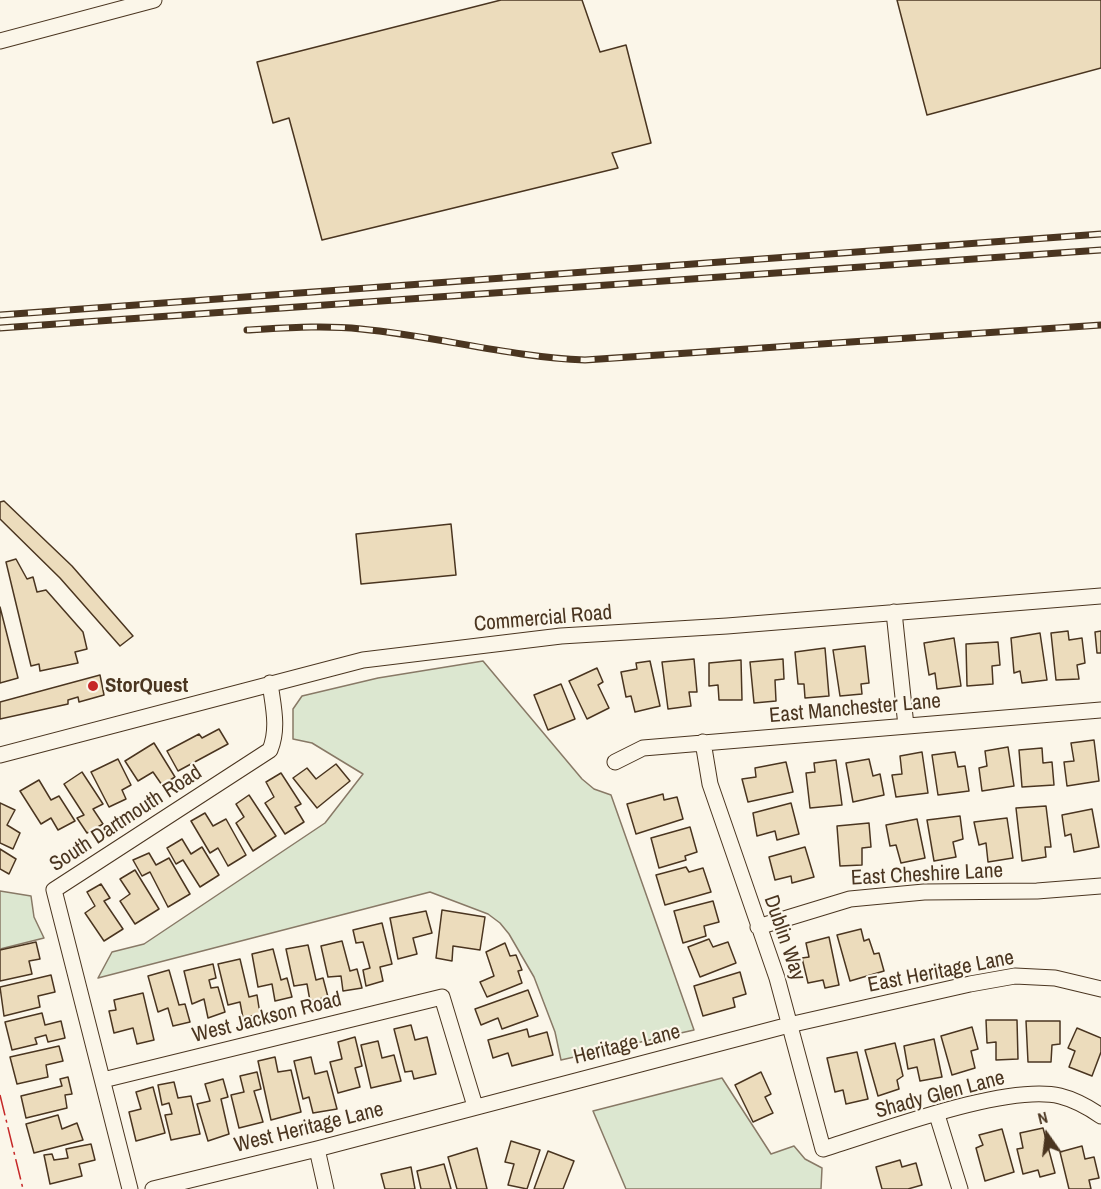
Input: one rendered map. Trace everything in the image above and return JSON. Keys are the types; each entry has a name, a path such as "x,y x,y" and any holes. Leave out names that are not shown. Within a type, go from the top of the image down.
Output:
{"street":[{"path":"0,41 154,0"},
{"name":"Commercial Road","path":"0,755 363,660 561,636 727,626 1101,596"},
{"path":"894,612 906,726"},
{"name":"South Dartmouth Road","path":"130,1189 54,891 270,750 275,737 275,724 270,683"},
{"name":"East Manchester Lane","path":"615,762 643,747 1101,710"},
{"name":"Dublin Way","path":"703,742 710,784 777,978 823,1149"},
{"name":"East Cheshire Lane","path":"758,927 850,899 924,892 1037,891 1101,886"},
{"name":"East Heritage Lane","path":"789,1025 1015,976 1054,978 1101,989"},
{"name":"West Jackson Road","path":"103,1080 442,997 475,1106"},
{"name":"Heritage Lane","path":"475,1106 789,1025"},
{"name":"Shady Glen Lane","path":"823,1149 993,1098 1031,1094 1058,1096 1083,1104 1101,1116"},
{"name":"West Heritage Lane","path":"153,1189 317,1149 475,1106"},
{"path":"937,1115 960,1189"},
{"path":"317,1149 326,1189"}],"green space":[{"path":"483,661 582,779 594,789 611,795 694,1030 561,1060 555,1032 534,977 509,934 488,914 430,892 98,978 112,952 144,944 325,823 363,774 312,743 293,739 293,709 302,696 378,678"},
{"path":"0,891 31,896 34,917 44,938 0,949"},
{"path":"722,1078 771,1154 794,1146 805,1159 822,1168 821,1189 626,1189 593,1111"}],"building":[{"path":"501,0 582,0 600,52 626,45 651,143 612,153 618,168 322,240 289,118 273,123 257,62"},
{"path":"897,0 1101,0 1101,68 927,115"},
{"path":"4,501 72,566 133,636 120,646 60,578 0,519 0,502"},
{"path":"451,524 456,575 361,584 356,534"},
{"path":"16,559 27,579 33,577 37,592 46,590 83,632 87,649 75,652 78,663 40,671 39,664 31,666 6,562"},
{"path":"0,607 18,678 0,683"},
{"path":"1068,631 1069,640 1082,638 1085,663 1077,665 1079,679 1056,680 1051,633"},
{"path":"1101,631 1101,653 1097,653 1095,632"},
{"path":"1040,633 1047,680 1022,683 1020,671 1014,673 1011,638"},
{"path":"954,638 961,686 937,689 935,673 929,675 924,643"},
{"path":"998,642 1000,665 992,666 993,684 967,686 966,644"},
{"path":"865,646 869,683 861,684 862,694 840,696 833,650"},
{"path":"825,648 829,696 805,698 804,684 798,684 795,652"},
{"path":"694,659 697,692 689,692 691,706 668,709 662,662"},
{"path":"783,659 784,679 775,680 776,701 754,703 750,662"},
{"path":"741,660 742,700 719,700 718,685 709,686 709,663"},
{"path":"650,661 660,706 635,712 631,696 626,697 621,672 637,669 636,663"},
{"path":"597,668 603,682 598,685 609,708 587,719 569,681"},
{"path":"100,675 104,695 79,702 78,697 68,700 68,704 0,719 0,702"},
{"path":"561,684 575,719 548,730 534,695"},
{"path":"219,729 228,744 178,771 167,751 199,734 202,738"},
{"path":"1094,740 1099,781 1067,786 1064,762 1074,761 1071,743"},
{"path":"154,743 175,777 162,785 153,772 138,781 125,761"},
{"path":"1008,747 1014,786 982,791 979,768 987,766 985,751"},
{"path":"1042,748 1043,763 1052,762 1054,785 1022,787 1019,750"},
{"path":"922,752 928,793 896,797 892,775 902,774 900,756"},
{"path":"955,752 958,767 965,766 969,791 938,795 932,755"},
{"path":"118,759 131,785 122,790 126,799 109,807 91,772"},
{"path":"869,759 873,776 880,774 884,795 853,802 846,763"},
{"path":"836,760 842,805 810,808 806,773 815,772 814,763"},
{"path":"786,762 793,792 748,802 742,779 756,777 755,768"},
{"path":"336,764 350,781 317,808 293,778 307,768 316,779"},
{"path":"82,772 103,804 93,809 103,824 87,833 77,818 84,815 64,784"},
{"path":"281,773 301,804 295,807 304,822 285,834 265,803 274,797 266,782"},
{"path":"39,780 51,800 59,796 75,821 58,830 51,818 41,824 20,791"},
{"path":"663,794 664,800 677,797 683,819 636,834 627,804"},
{"path":"249,795 276,836 253,851 236,823 244,817 236,804"},
{"path":"0,803 15,810 7,825 20,833 13,849 0,843"},
{"path":"791,803 799,834 777,840 775,831 757,836 753,813"},
{"path":"1046,806 1051,847 1045,847 1046,857 1022,861 1016,808"},
{"path":"1092,809 1099,847 1074,852 1071,834 1065,836 1062,815"},
{"path":"205,813 213,826 226,819 246,855 228,866 218,848 210,853 191,821"},
{"path":"960,816 963,839 953,842 956,857 934,861 927,820"},
{"path":"1007,818 1013,858 988,862 986,843 979,845 974,822"},
{"path":"917,819 925,858 901,863 896,845 890,846 886,825"},
{"path":"869,823 871,847 862,848 862,865 840,866 837,826"},
{"path":"690,827 697,852 685,856 686,860 659,868 651,838"},
{"path":"182,839 191,854 202,847 219,875 200,887 183,860 176,864 167,848"},
{"path":"805,847 814,877 792,883 791,876 775,880 769,857"},
{"path":"0,849 16,859 9,874 0,869"},
{"path":"149,853 156,865 169,858 190,894 168,907 150,872 142,876 133,860"},
{"path":"686,867 689,872 703,868 711,892 665,905 656,875"},
{"path":"135,870 159,909 135,924 120,901 130,894 120,879"},
{"path":"101,884 110,898 104,901 123,929 104,941 85,913 95,906 87,892"},
{"path":"713,901 719,922 704,926 706,936 683,943 674,911"},
{"path":"442,910 485,917 480,950 453,946 452,961 436,958"},
{"path":"426,911 432,933 413,938 417,954 398,959 390,918"},
{"path":"382,923 392,964 380,967 383,981 366,986 363,970 370,968 363,942 356,943 353,930"},
{"path":"861,929 864,941 869,939 874,954 879,953 884,971 850,981 837,935"},
{"path":"829,937 839,985 825,988 823,980 808,983 802,958 809,957 806,943"},
{"path":"709,939 713,947 728,942 736,963 700,977 688,947"},
{"path":"342,941 350,971 357,969 362,988 343,991 341,976 328,977 321,946"},
{"path":"36,942 40,959 29,961 32,974 0,981 0,950"},
{"path":"505,943 510,956 516,955 522,970 518,971 522,983 487,997 480,982 494,976 486,952"},
{"path":"308,945 316,980 323,978 328,997 310,1001 307,984 294,986 286,949"},
{"path":"273,949 281,980 287,978 292,997 275,1001 272,984 258,987 252,954"},
{"path":"240,959 249,997 257,995 260,1014 243,1018 240,1002 228,1005 218,964"},
{"path":"213,964 216,978 209,980 211,988 218,987 225,1012 208,1018 204,999 192,1004 184,971"},
{"path":"169,970 179,1005 185,1004 190,1022 173,1026 168,1008 158,1012 148,976"},
{"path":"740,972 746,994 733,998 735,1007 703,1016 694,986"},
{"path":"51,975 55,992 38,996 40,1007 4,1016 0,987"},
{"path":"528,990 538,1016 502,1029 498,1018 481,1025 475,1009"},
{"path":"143,993 154,1040 137,1044 133,1028 114,1033 109,1011 116,1010 114,1000"},
{"path":"42,1013 45,1025 61,1021 65,1038 48,1042 46,1035 35,1038 37,1044 12,1050 5,1022"},
{"path":"986,1020 1017,1020 1018,1059 996,1060 996,1042 987,1043"},
{"path":"1026,1021 1060,1021 1060,1044 1052,1045 1051,1062 1028,1062"},
{"path":"411,1025 415,1040 427,1037 436,1074 414,1079 412,1071 405,1072 394,1029"},
{"path":"972,1027 978,1049 971,1051 975,1068 952,1075 941,1036"},
{"path":"1077,1028 1101,1038 1101,1052 1092,1076 1069,1067 1075,1051 1068,1048"},
{"path":"527,1029 529,1037 547,1032 553,1055 512,1066 508,1053 493,1058 488,1040"},
{"path":"355,1037 362,1066 355,1068 360,1087 338,1093 330,1062 342,1059 338,1042"},
{"path":"934,1039 942,1077 920,1081 917,1067 908,1069 904,1046"},
{"path":"378,1041 382,1058 394,1055 401,1081 371,1088 361,1045"},
{"path":"895,1043 903,1076 897,1080 899,1089 878,1096 865,1050"},
{"path":"59,1046 63,1061 46,1065 48,1077 17,1084 10,1057"},
{"path":"857,1052 868,1099 846,1104 843,1090 835,1092 827,1058"},
{"path":"275,1057 278,1072 291,1070 301,1112 271,1120 258,1061"},
{"path":"311,1057 315,1074 327,1071 337,1109 313,1113 309,1097 303,1099 294,1061"},
{"path":"257,1072 261,1089 254,1091 263,1122 239,1128 231,1095 244,1092 240,1076"},
{"path":"761,1072 771,1094 765,1097 773,1113 753,1122 735,1085"},
{"path":"68,1077 72,1094 65,1095 67,1108 26,1118 21,1096 62,1086 60,1079"},
{"path":"223,1079 228,1097 221,1099 229,1134 208,1141 197,1104 210,1101 205,1084"},
{"path":"174,1082 178,1098 191,1096 200,1134 171,1140 165,1115 172,1114 169,1103 162,1105 158,1085"},
{"path":"153,1087 165,1133 136,1141 129,1112 141,1109 136,1092"},
{"path":"58,1115 62,1129 77,1123 83,1140 34,1153 26,1124"},
{"path":"1043,1128 1055,1173 1040,1177 1038,1170 1023,1174 1017,1149 1023,1148 1020,1133"},
{"path":"1002,1129 1014,1172 985,1181 976,1148 983,1145 979,1135"},
{"path":"511,1141 540,1150 527,1189 508,1185 514,1164 505,1162"},
{"path":"91,1144 95,1160 79,1164 82,1176 50,1184 44,1155 52,1154 54,1160 68,1158 66,1149"},
{"path":"1082,1146 1085,1159 1094,1157 1099,1178 1089,1180 1091,1189 1069,1189 1060,1152"},
{"path":"477,1148 487,1189 457,1189 448,1157"},
{"path":"548,1151 574,1161 563,1189 534,1189"},
{"path":"900,1160 902,1167 916,1163 922,1185 908,1189 882,1189 876,1167"},
{"path":"444,1164 451,1189 421,1189 417,1171"},
{"path":"411,1167 415,1189 385,1189 381,1174"}],"railway":[{"path":"0,315 1101,234"},
{"path":"0,328 1101,250"},
{"path":"247,330 318,327 361,329 529,355 585,360 1101,325"}],"power":[{"path":"0,1095 23,1189"}],"place":[{"name":"StorQuest","path":"93,686"}]}
